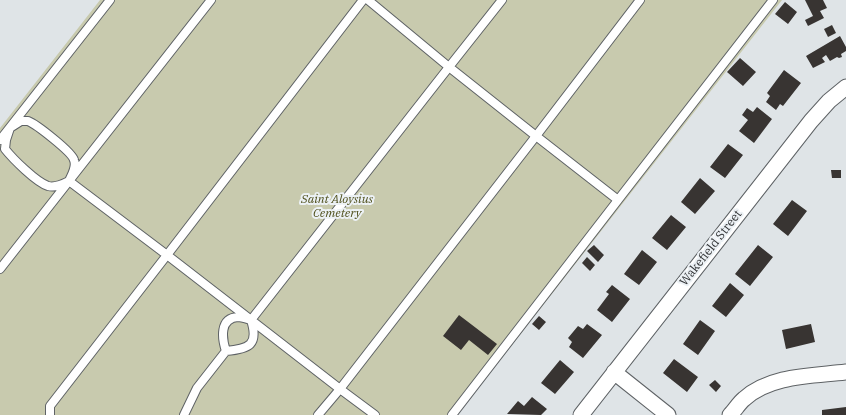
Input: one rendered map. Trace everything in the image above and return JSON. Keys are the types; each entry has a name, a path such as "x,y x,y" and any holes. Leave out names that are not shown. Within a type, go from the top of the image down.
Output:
{"street":[{"name":"Wakefield Street","path":"581,415 811,121 829,101 846,87"},
{"path":"614,372 668,415"},
{"path":"730,415 744,398 763,386 784,380 846,372"}],"lane":[{"path":"0,140 110,0"},
{"path":"0,268 211,0"},
{"path":"50,415 50,406 363,0"},
{"path":"368,0 449,67 618,200"},
{"path":"251,320 502,0"},
{"path":"318,415 340,389 640,0"},
{"path":"452,415 772,0"},
{"path":"21,121 27,121 69,152 74,158 75,166 69,181 58,186 49,186 41,182 11,156 5,150 6,140 10,128 21,121"},
{"path":"69,181 375,415"},
{"path":"226,351 221,337 223,328 231,320 238,317 251,320"},
{"path":"184,415 198,388 226,351 242,350 251,343 255,332 251,320"}],"green space":[{"name":"Saint Aloysius Cemetery","path":"100,0 782,0 457,415 0,415 0,128"}],"building":[{"path":"805,0 823,0 827,8 820,11 824,18 808,26 805,20 813,16"},
{"path":"785,2 797,12 788,24 775,14"},
{"path":"832,25 836,33 828,37 824,29"},
{"path":"840,36 846,47 846,51 841,54 842,57 837,57 830,61 826,55 822,58 825,62 813,68 806,56"},
{"path":"740,58 756,72 743,86 727,72"},
{"path":"784,70 801,83 783,106 780,104 776,110 766,102 770,96 767,93"},
{"path":"757,107 772,119 754,143 739,131 748,120 742,115 747,108 753,112"},
{"path":"728,144 743,155 725,178 710,167"},
{"path":"831,170 841,170 841,178 832,178"},
{"path":"700,178 715,191 695,214 681,202"},
{"path":"792,200 807,211 788,236 773,224"},
{"path":"671,215 686,227 667,250 652,238"},
{"path":"594,245 604,255 598,262 587,251"},
{"path":"758,245 773,257 750,286 735,274"},
{"path":"642,250 657,262 639,285 624,274"},
{"path":"587,257 595,265 590,271 582,263"},
{"path":"730,283 744,295 726,317 712,306"},
{"path":"612,285 630,299 612,322 597,310 609,294 606,292"},
{"path":"459,315 497,344 488,355 469,340 461,350 443,336"},
{"path":"539,316 546,322 539,330 532,324"},
{"path":"700,320 715,331 698,355 683,344"},
{"path":"587,324 602,335 583,358 569,347 572,342 568,338 578,326 583,329"},
{"path":"811,324 815,342 786,349 782,330"},
{"path":"674,359 698,377 687,392 663,373"},
{"path":"560,360 574,372 555,394 541,383"},
{"path":"715,380 721,386 716,392 709,385"},
{"path":"532,397 547,409 541,415 507,414 518,401 524,406"},
{"path":"846,407 846,415 822,415 822,410"}]}
